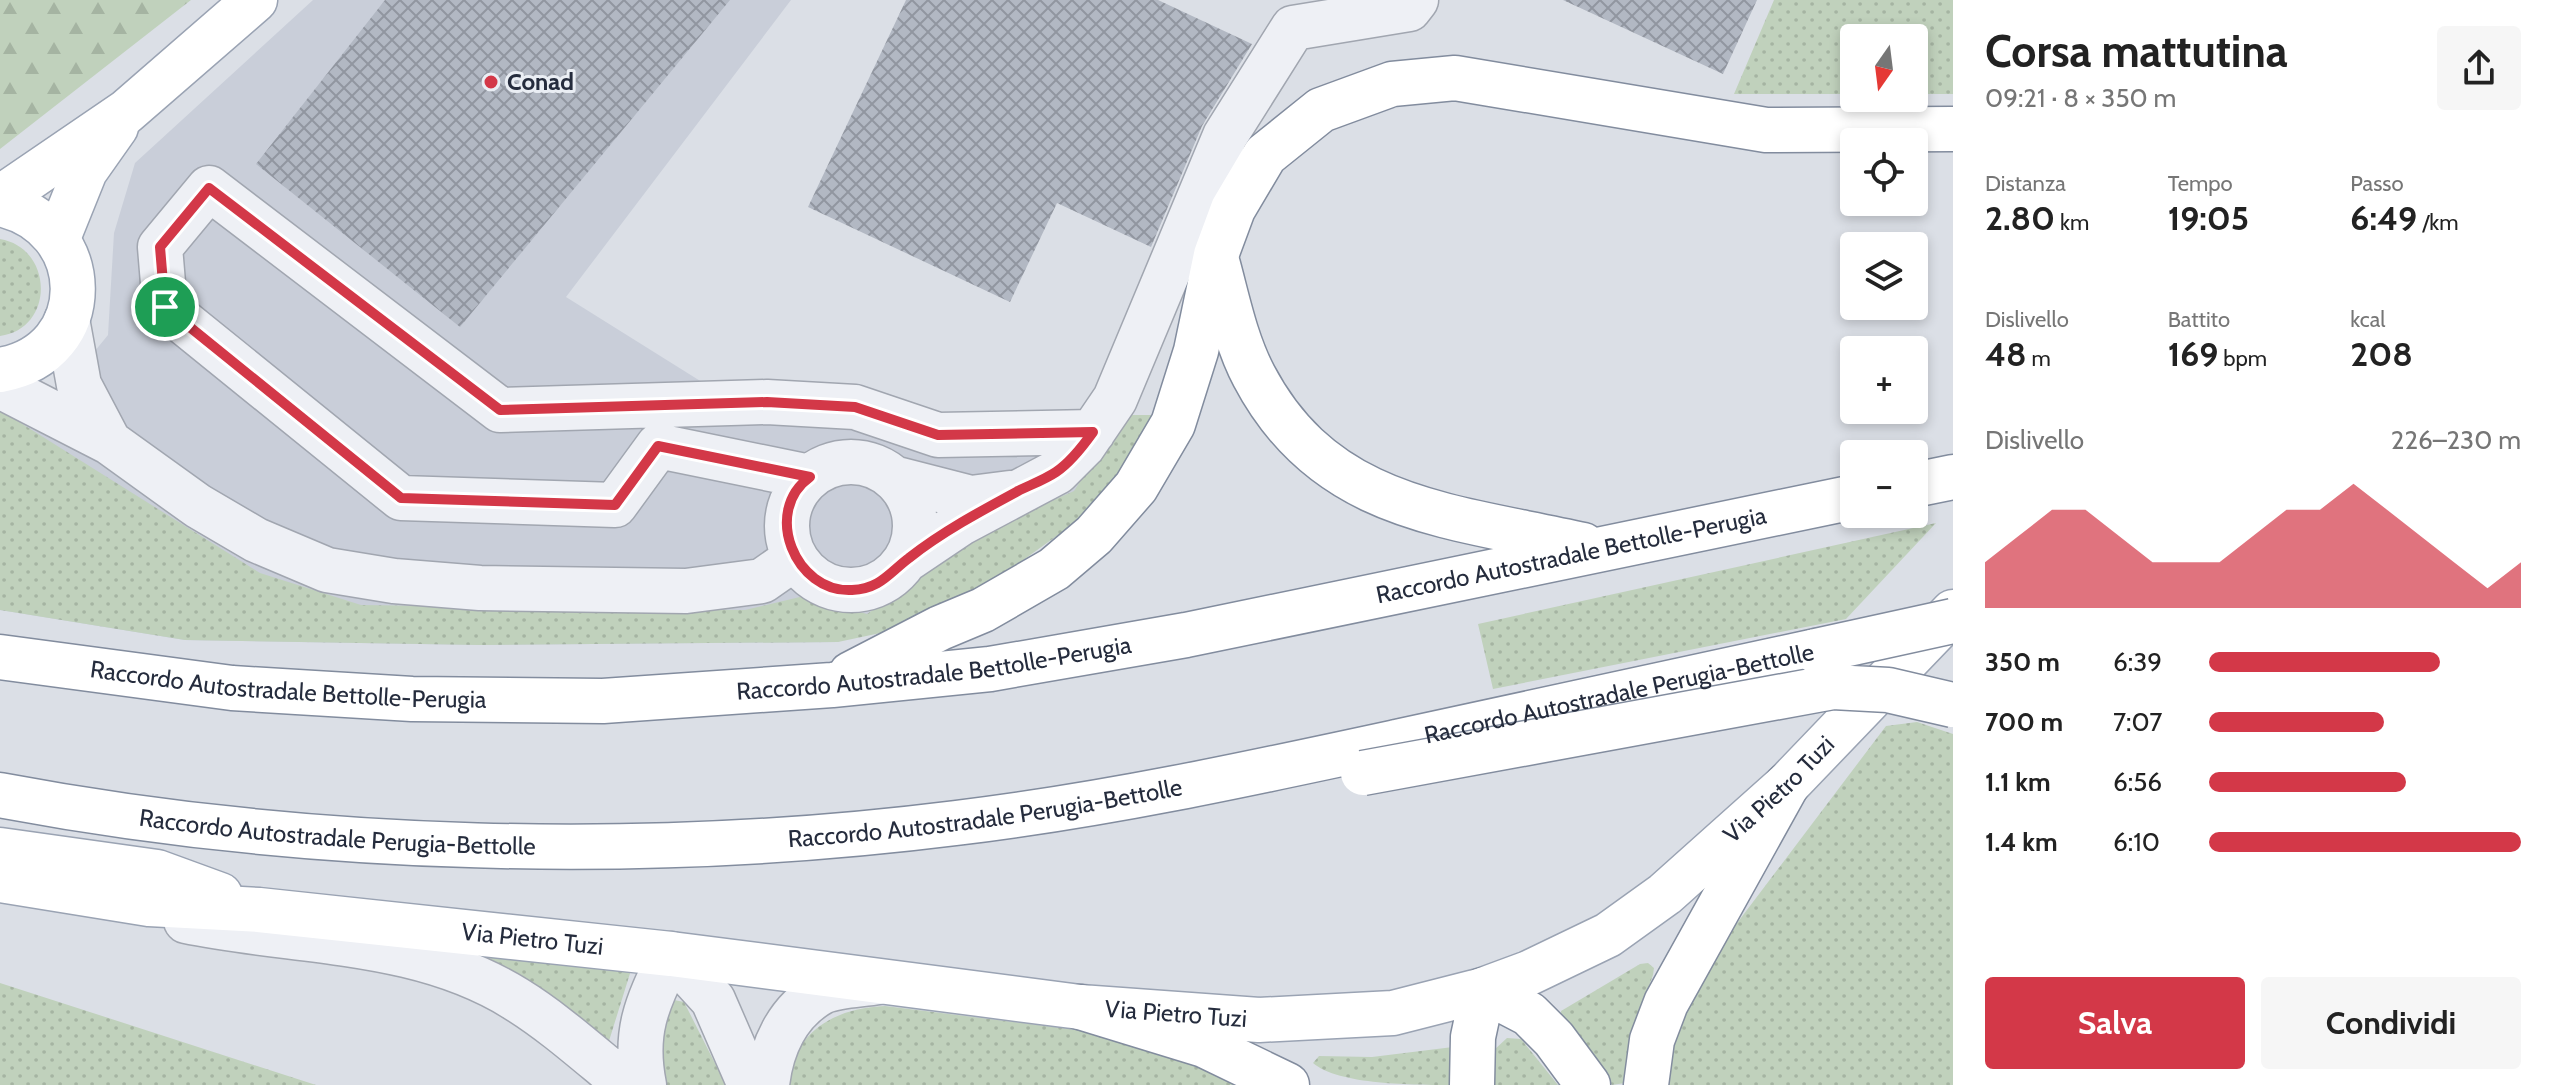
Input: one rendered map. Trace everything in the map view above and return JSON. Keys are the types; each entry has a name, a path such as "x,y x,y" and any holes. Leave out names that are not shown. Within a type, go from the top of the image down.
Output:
{"main road":[{"path":"0,198 126,112 255,0"},
{"path":"832,685 1054,569 1094,535 1136,487 1173,424 1196,351 1216,255 1233,209 1265,155 1321,110 1392,84 1455,78 1766,130 1953,129"},
{"path":"58,238 85,171 126,112"},
{"path":"0,204 18,208 40,220 58,238 73,278 67,319 45,350 30,360 0,370"},
{"path":"1216,255 1234,327 1253,374 1279,417 1302,445 1375,493 1431,513 1598,548"},
{"path":"1928,482 1953,477"},
{"name":"Raccordo Autostradale Bettolle-Perugia","path":"0,657 232,688 412,699 603,701 832,685 990,669 1186,635 1840,500"},
{"name":"Via Pietro Tuzi","path":"0,881 149,904 259,910 671,954 1080,1007 1259,1020 1393,1013 1483,990 1568,957 1608,935 1665,894 1787,785 1953,612"},
{"name":"Raccordo Autostradale Perugia-Bettolle","path":"0,795 75,808 327,835 457,843 611,845 778,840 896,829 1170,791 1953,621"},
{"path":"1170,791 1363,773 1833,687 1888,690 1953,705"},
{"path":"1646,1085 1652,1040 1666,1003 1787,785"},
{"name":"Via Pietro Tuzi","path":"0,850 157,872 259,910"},
{"path":"1472,1085 1473,1037 1483,990 1529,1014 1554,1039 1588,1085"},
{"path":"1080,1007 1204,1045 1287,1085"}],"street":[{"path":"1017,492 971,498 897,479 880,468 861,462 840,462 810,477 793,498 787,518 788,538 795,558 809,575 828,586 850,590 872,587 891,576 906,560 1017,492 1057,472 1093,432 1115,399 1225,136 1293,28 1409,9 1416,0"},
{"path":"810,477 658,446 615,505 401,498 165,307 160,247 209,188 500,410 767,402 855,407 938,435 1093,432"},
{"path":"67,319 79,385 109,442"},
{"path":"0,386 109,442 198,506 256,540 327,570 480,588 686,591 762,581 795,558"},
{"path":"897,479 909,496 916,517 914,540 906,560"},
{"path":"0,881 216,928 381,949 458,970 516,998 627,1085"},
{"path":"644,1085 638,1053 644,1011 671,954 713,1000 750,1085"},
{"path":"767,1085 776,1042 796,1012 824,991 884,981"}],"shaded area":[{"path":"313,0 791,0 566,297 761,419 1153,415 1101,504 838,642 480,645 185,640 0,610 0,408 63,390 108,335 114,233 135,163"}],"green space":[{"path":"0,0 191,0 0,149"},
{"path":"1774,0 1953,0 1953,94 1928,94 1928,24 1840,24 1840,94 1734,94"},
{"path":"0,239 18,245 31,257 41,288 31,319 18,330 0,336"},
{"path":"0,410 260,573 361,605 745,610 804,596 867,614 994,526 1074,491 1123,415 1153,415 1101,504 990,584 904,628 838,642 480,645 185,640 0,610"},
{"path":"1936,523 1846,619 1493,689 1478,624 1913,528 1928,528 1928,525"},
{"path":"1917,722 1953,734 1953,1085 1665,1085 1670,1039 1719,947 1886,726"},
{"path":"463,945 632,967 609,1041 531,982 464,955"},
{"path":"1648,963 1654,968 1653,975 1629,1041 1625,1083 1612,1085 1561,1018 1561,1011 1640,964"},
{"path":"0,983 316,1085 0,1085"},
{"path":"674,1000 684,1002 726,1085 657,1085 658,1034"},
{"path":"885,1006 1102,1033 1254,1085 786,1085 790,1066 798,1051 819,1026 849,1012"},
{"path":"1507,1038 1521,1039 1558,1085 1493,1085 1494,1050"},
{"path":"1453,1047 1453,1085 1358,1080 1340,1076 1313,1063 1319,1056 1372,1057"}],"building":[{"name":"Conad","path":"385,0 730,0 460,327 256,164"},
{"path":"906,0 1158,0 1252,44 1202,126 1151,247 1057,203 1010,302 808,207"},
{"path":"1563,0 1757,0 1723,74"}],"place":[{"name":"Conad","path":"491,82"}],"route":[{"path":"209,188 500,410 767,402 855,407 938,435 1093,432 1057,472 961,523 872,587 850,590 828,586 809,575 795,558 788,538 787,518 793,498 810,477 658,446 615,505 401,498 165,307 160,247 209,188"}]}
